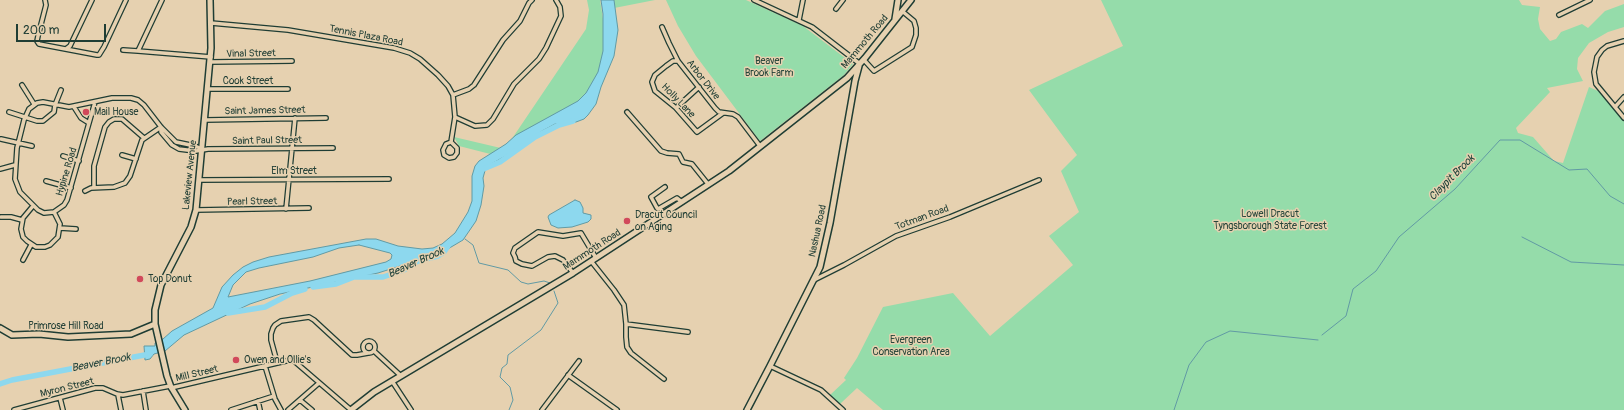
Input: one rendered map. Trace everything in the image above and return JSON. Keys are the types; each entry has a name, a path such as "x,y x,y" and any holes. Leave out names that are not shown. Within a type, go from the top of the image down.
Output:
{"main road":[{"name":"Lakeview Avenue","path":"185,410 171,387 155,324 155,307 159,290 191,226 196,210 210,59 210,0"},
{"path":"897,2 901,6 909,2"},
{"path":"895,20 897,2"},
{"name":"Mammoth Road","path":"351,410 374,392 573,273 729,171 847,78 864,60 909,2"},
{"name":"Nashua Road","path":"747,410 820,267 828,237 855,81 860,64"},
{"name":"Primrose Hill Road","path":"0,329 12,335 39,334 68,337 131,334 155,324"}],"street":[{"path":"46,0 37,41 40,44 99,55 126,0"},
{"path":"66,49 70,46 92,0"},
{"path":"138,51 162,0"},
{"path":"451,142 455,117 453,95 469,89 474,85 500,45 520,21 532,0"},
{"path":"455,117 475,126 482,127 494,119 514,84 534,64 546,48 561,16 560,7 556,0"},
{"path":"754,0 812,27 860,64"},
{"path":"799,20 803,0"},
{"path":"836,9 843,0"},
{"path":"1559,15 1590,0"},
{"path":"864,60 874,71 912,47 916,36 916,28 914,21 902,11"},
{"name":"Tennis Plaza Road","path":"211,23 288,30 404,51 420,59 431,68 448,86 453,95"},
{"name":"Arbor Drive","path":"662,27 678,61 715,108 723,113 733,114 738,117 760,146"},
{"path":"1624,41 1607,46 1602,50 1597,57 1594,77 1599,88 1624,118"},
{"name":"Vinal Street","path":"123,50 210,59 292,61"},
{"name":"Holly Lane","path":"678,61 673,61 655,75 652,82 655,90 676,108 697,132 723,113"},
{"path":"22,85 34,104"},
{"path":"676,108 699,87"},
{"name":"Cook Street","path":"208,89 288,88"},
{"path":"9,112 37,121 43,120 54,112 61,90"},
{"path":"33,206 22,220 22,234 31,245 39,247 50,245 56,239 60,228 59,221 54,212 41,212 33,206 17,186 15,179 15,164 18,143 25,117 29,109 34,104 43,102 74,107 123,97 131,98 138,100 144,105 161,127 161,132 166,140 172,145 179,149 196,151 202,149"},
{"path":"1615,107 1624,97"},
{"name":"Hypine Road","path":"54,212 66,202 95,102"},
{"path":"74,107 81,118 89,123"},
{"path":"627,112 661,151 679,154 683,162 692,164 708,184"},
{"path":"286,209 295,118"},
{"name":"Saint James Street","path":"205,120 326,118"},
{"path":"94,188 94,166 105,127 108,122 114,119 122,119 144,138"},
{"path":"85,191 94,188 117,186 125,183 128,179 144,138 161,127"},
{"path":"1,139 32,146"},
{"path":"451,142 457,148 457,153 454,157 449,158 444,155 443,150 446,144 451,142"},
{"name":"Saint Paul Street","path":"202,149 333,148"},
{"path":"122,155 136,159"},
{"path":"63,156 79,161"},
{"path":"0,169 15,164"},
{"name":"Elm Street","path":"199,180 388,179"},
{"name":"Totman Road","path":"814,280 896,236 950,217 1039,180"},
{"path":"46,182 71,188"},
{"path":"665,187 651,197 658,209 677,198 682,202"},
{"name":"Pearl Street","path":"196,210 309,208"},
{"path":"1,217 11,217 22,220"},
{"path":"60,228 76,229"},
{"path":"573,273 563,260 555,256 548,257 532,266 516,261 513,253 515,248 538,232 563,236 581,233 596,258"},
{"path":"23,260 31,245"},
{"path":"591,261 624,305 627,347 631,353 664,379"},
{"path":"278,362 271,340 272,330 279,322 309,317 352,355 374,351"},
{"path":"626,324 688,332"},
{"path":"368,352 365,351 363,347 364,343 367,341 372,341 375,344 374,351"},
{"path":"374,351 401,376"},
{"name":"Mill Street","path":"171,387 290,360 294,361 351,410"},
{"path":"542,410 578,361"},
{"path":"265,366 274,396 281,410"},
{"path":"770,366 821,390 843,410"},
{"path":"568,375 617,410"},
{"path":"392,381 411,410"},
{"path":"288,410 319,383"},
{"name":"Myron Street","path":"14,410 98,388 106,389 118,395 171,387"},
{"path":"143,391 146,410"},
{"path":"118,395 121,410"},
{"path":"231,410 274,396"},
{"path":"60,398 63,410"},
{"path":"300,400 312,410"},
{"path":"258,401 260,410"}],"green space":[{"path":"587,0 600,0 607,44 601,75 581,111 543,126 502,157 459,146 454,137 505,149 586,29 589,10"},
{"path":"604,0 655,0 604,10"},
{"name":"Beaver Brook Farm","path":"666,0 746,0 803,26 853,64 844,75 760,141 696,56 678,26"},
{"name":"Lowell Dracut Tyngsborough State Forest","path":"1101,0 1519,0 1522,5 1540,7 1538,19 1540,29 1550,41 1556,39 1561,32 1582,24 1588,28 1605,11 1624,4 1624,27 1608,32 1589,43 1578,58 1577,69 1583,81 1547,88 1550,92 1516,128 1518,133 1533,137 1554,161 1563,163 1589,87 1598,91 1624,121 1624,410 883,410 857,388 840,404 830,395 846,380 844,378 857,358 883,307 953,293 990,336 1073,265 1049,236 1079,212 1061,171 1077,155 1029,90 1123,46"}],"water":[{"path":"601,0 614,0 618,30 614,56 601,87 596,104 584,119 576,122 555,124 542,131 523,146 486,167 483,178 484,186 481,205 476,221 463,240 441,253 378,273 280,294 250,304 184,335 165,351 154,354 150,359 145,360 144,346 155,346 155,343 163,339 172,331 213,308 222,287 233,275 243,267 253,262 269,257 366,239 376,239 398,246 422,249 433,248 442,244 455,233 468,212 472,201 472,176 475,166 479,161 506,144 516,135 578,101 586,93 598,72 603,51 603,14","holes":["359,245 390,253 392,255 391,259 386,262 310,281 228,297 233,285 246,272 259,268 313,257 339,248"]},
{"path":"575,200 580,202 583,208 583,213 591,215 591,219 588,222 572,227 558,228 551,225 548,217 549,215"}],"waterway":[{"name":"Beaver Brook","path":"481,170 500,162 535,137 559,125 573,121"},
{"name":"Claypit Brook","path":"1322,335 1346,316 1353,289 1376,271 1399,237 1455,189 1500,140 1520,140 1569,170 1587,169 1610,196 1624,204"},
{"path":"1522,237 1571,262 1624,265"},
{"path":"465,239 473,245 479,263 508,270 521,282 528,284 544,281 550,283"},
{"name":"Beaver Brook","path":"313,287 336,284 354,277 383,277 404,270 418,261 438,256 444,252 448,246"},
{"name":"Beaver Brook","path":"228,313 265,307 292,293 305,289"},
{"path":"509,410 513,400 510,387 500,377 502,368 507,364 508,355 541,330 558,303 554,291"},
{"name":"Claypit Brook","path":"1174,410 1189,365 1206,342 1230,331 1318,340"},
{"name":"Beaver Brook","path":"0,384 12,380 150,354"}],"place":[{"name":"Mail House","path":"86,112"},
{"name":"Dracut Council on Aging","path":"627,221"},
{"name":"Top Donut","path":"140,279"},
{"name":"Owen and Ollie's","path":"236,360"}],"park label":[{"name":"Evergreen Conservation Area","path":"911,346"}]}
